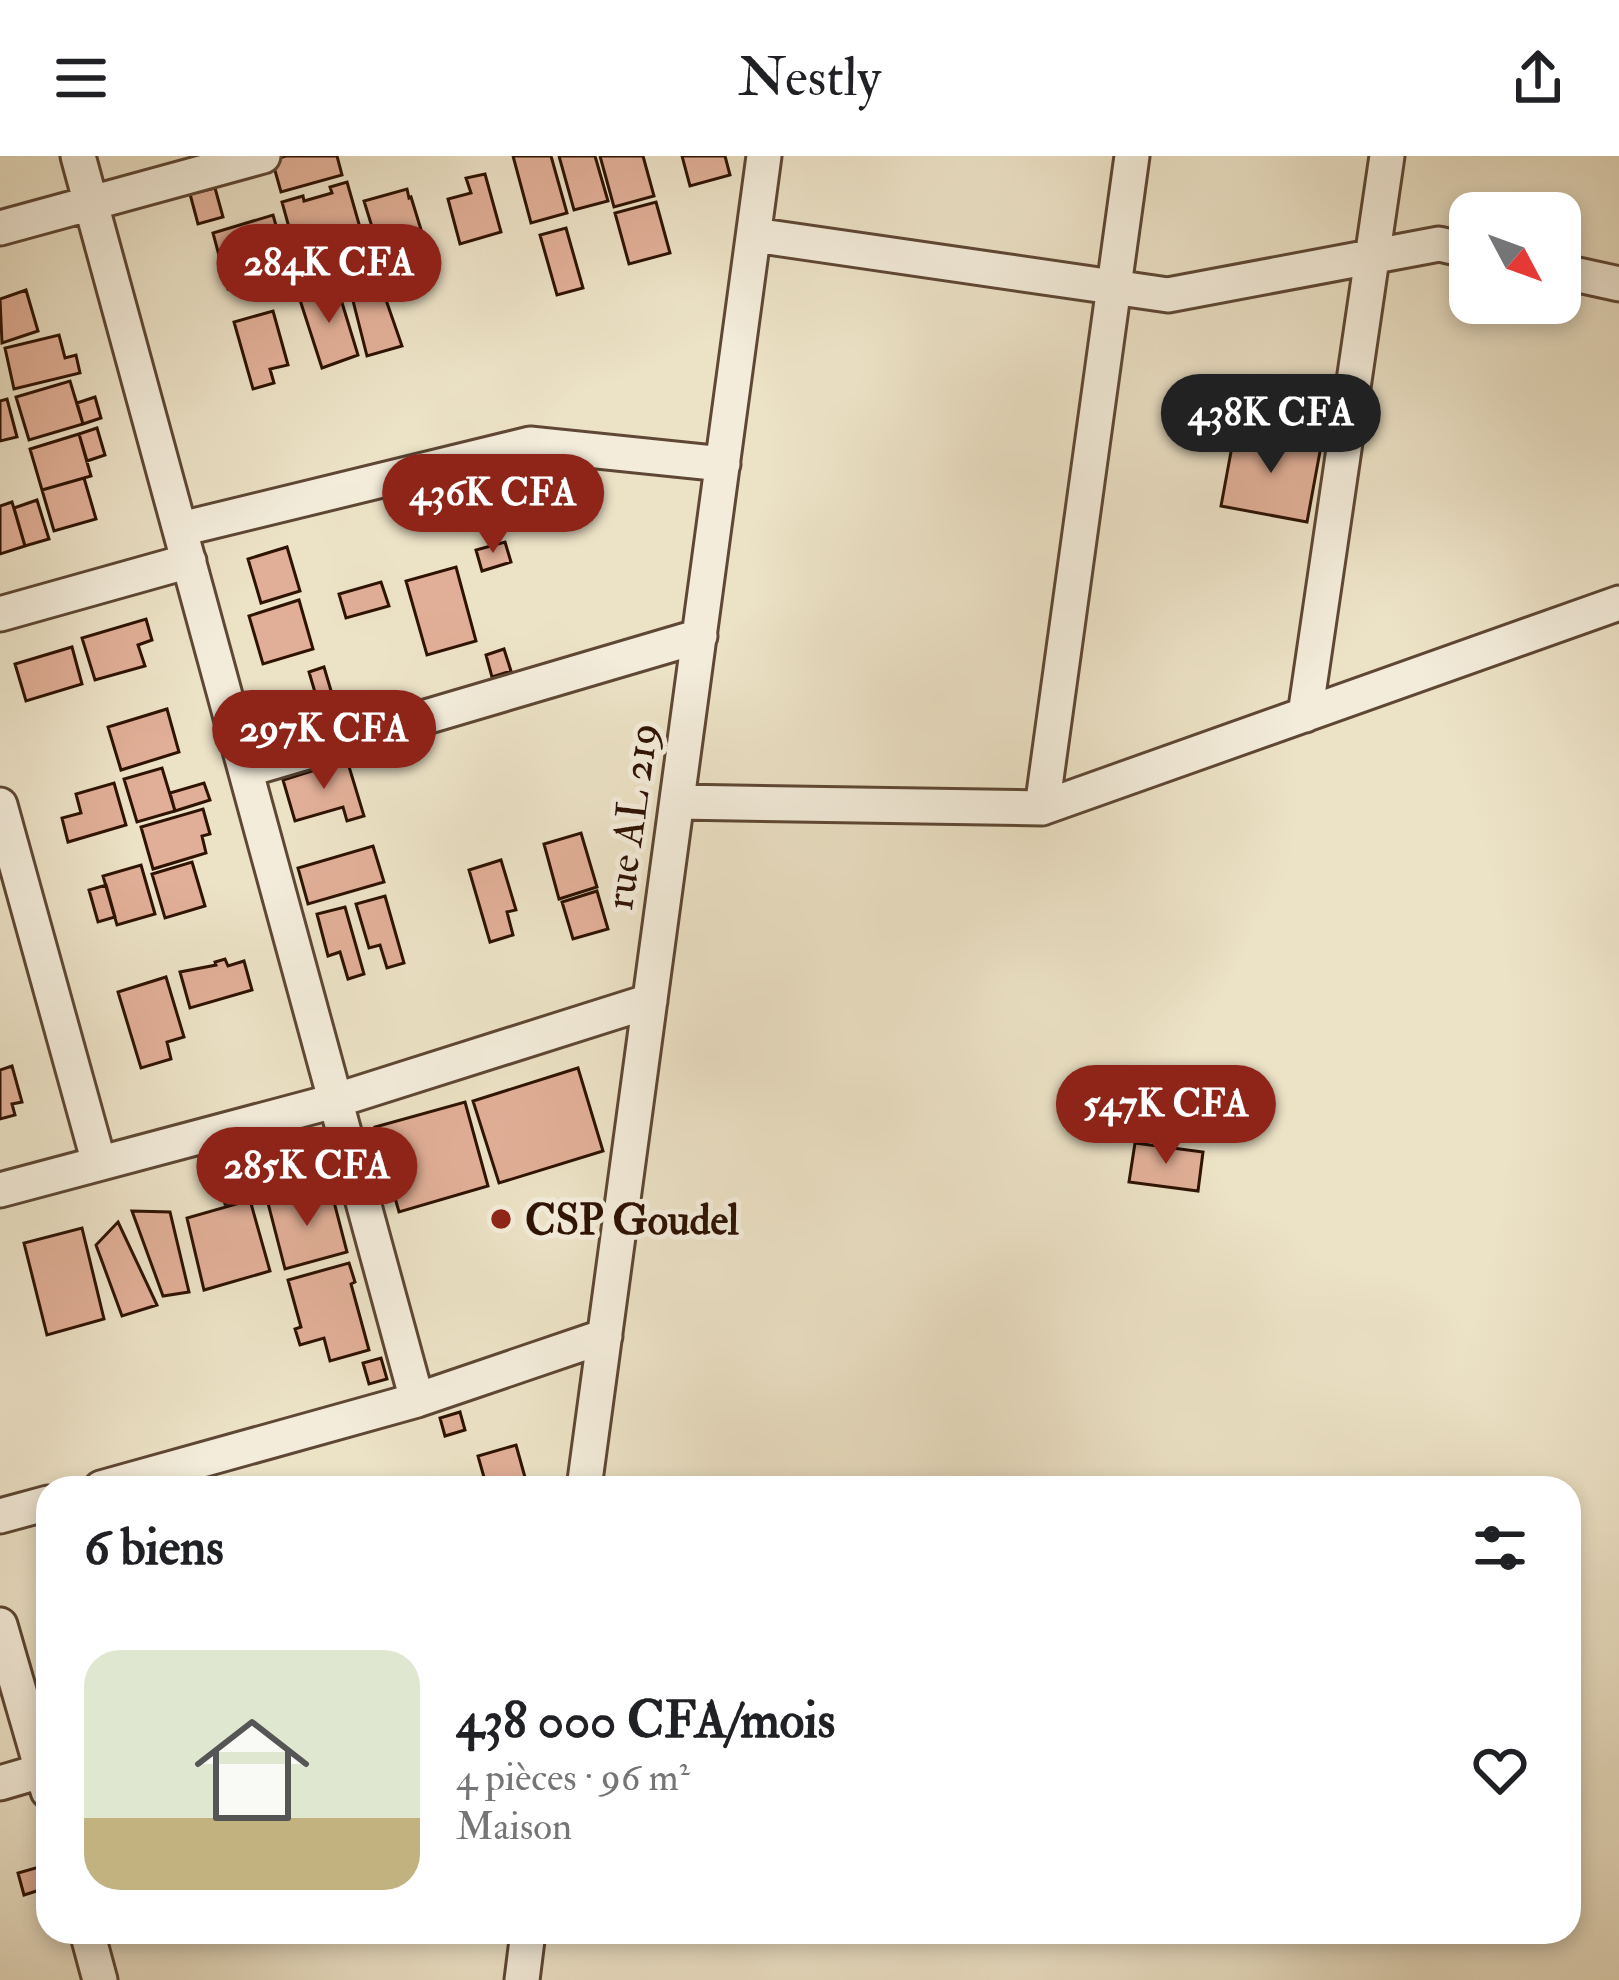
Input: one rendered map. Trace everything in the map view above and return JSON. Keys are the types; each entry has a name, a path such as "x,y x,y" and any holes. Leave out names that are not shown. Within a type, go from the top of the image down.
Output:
{"street":[{"path":"78,156 417,1400"},
{"path":"0,228 263,156"},
{"name":"rue AL 219","path":"586,1476 764,156"},
{"path":"1042,808 1132,156"},
{"path":"1305,715 1387,156"},
{"path":"754,235 1168,295 1439,244 1449,246"},
{"path":"1581,276 1619,284"},
{"path":"0,614 185,544 530,444 723,464"},
{"path":"677,802 1042,808 1619,603"},
{"path":"246,770 700,636"},
{"path":"0,805 99,1163"},
{"path":"0,1190 334,1100 650,1001"},
{"path":"144,1476 417,1400 605,1336"},
{"path":"0,1516 36,1506"},
{"path":"0,1625 36,1750"},
{"path":"0,1783 36,1781"},
{"path":"91,1944 100,1980"},
{"path":"522,1980 526,1944"}],"building":[{"path":"337,156 342,175 281,192 272,160"},
{"path":"513,156 551,156 567,213 531,223"},
{"path":"559,156 595,156 608,201 574,210"},
{"path":"600,156 643,156 654,196 614,207"},
{"path":"682,156 725,156 730,175 690,186"},
{"path":"485,174 501,232 460,244 448,199 471,193 466,178"},
{"path":"347,182 367,252 301,271 282,202 332,193 330,187"},
{"path":"215,188 223,217 198,224 190,194"},
{"path":"407,189 426,246 382,259 364,201"},
{"path":"656,202 670,253 629,264 615,213"},
{"path":"273,215 291,278 243,292 241,286 228,289 213,233"},
{"path":"566,228 583,288 557,295 540,235"},
{"path":"377,274 402,346 367,356 349,285"},
{"path":"336,283 358,355 322,368 300,300"},
{"path":"26,290 38,331 2,343 0,299"},
{"path":"273,311 288,365 270,369 274,383 253,389 234,322"},
{"path":"59,335 65,358 76,355 80,373 14,389 5,348"},
{"path":"70,381 83,424 29,440 16,397"},
{"path":"95,397 101,418 83,424 77,403"},
{"path":"7,399 17,437 0,441 0,401"},
{"path":"97,428 105,455 87,461 79,434"},
{"path":"1235,430 1321,446 1307,522 1221,506"},
{"path":"79,434 91,476 42,490 30,449"},
{"path":"84,478 96,519 54,531 42,490"},
{"path":"37,500 49,539 25,546 14,508"},
{"path":"12,502 25,546 0,554 0,506"},
{"path":"505,542 511,562 482,571 476,550"},
{"path":"287,547 300,591 261,603 248,559"},
{"path":"456,567 476,641 427,655 406,581"},
{"path":"381,582 389,606 346,618 339,594"},
{"path":"299,600 313,649 263,664 249,616"},
{"path":"146,619 152,640 138,645 145,666 95,680 82,638"},
{"path":"72,647 82,684 26,701 15,664"},
{"path":"504,649 511,671 492,677 486,655"},
{"path":"324,667 337,711 322,716 309,672"},
{"path":"280,705 286,728 265,734 258,712"},
{"path":"167,709 179,752 121,770 108,727"},
{"path":"347,760 364,816 347,821 343,807 295,821 283,780"},
{"path":"162,768 175,811 137,822 124,779"},
{"path":"114,783 126,825 68,842 62,818 81,813 76,794"},
{"path":"204,783 210,800 175,811 170,793"},
{"path":"203,809 210,834 202,836 206,853 153,869 141,827"},
{"path":"581,833 597,887 559,899 544,844"},
{"path":"373,846 384,882 308,904 298,868"},
{"path":"501,860 516,910 507,912 513,935 490,942 469,870"},
{"path":"192,862 205,906 165,918 152,874"},
{"path":"141,865 155,914 117,925 103,876"},
{"path":"106,885 115,917 98,922 89,890"},
{"path":"597,891 608,929 573,939 562,902"},
{"path":"385,896 404,963 387,968 380,945 369,948 356,904"},
{"path":"345,907 364,974 348,979 340,952 328,956 317,914"},
{"path":"225,959 228,966 244,961 252,990 190,1008 180,972"},
{"path":"166,977 184,1037 167,1042 171,1059 141,1068 118,992"},
{"path":"12,1066 22,1102 12,1104 15,1115 0,1119 0,1070"},
{"path":"578,1068 603,1151 499,1183 473,1101"},
{"path":"465,1102 488,1186 399,1212 375,1127"},
{"path":"1135,1143 1203,1152 1198,1191 1129,1182"},
{"path":"242,1157 248,1175 220,1183 215,1165"},
{"path":"238,1181 243,1199 225,1204 220,1187"},
{"path":"309,1192 311,1199 332,1194 347,1252 285,1269 268,1203"},
{"path":"250,1200 270,1271 204,1290 187,1218"},
{"path":"132,1211 170,1212 189,1292 163,1296"},
{"path":"118,1222 157,1305 122,1316 96,1245"},
{"path":"82,1228 104,1319 47,1335 24,1243"},
{"path":"349,1263 369,1350 330,1361 324,1338 300,1345 295,1329 301,1327 288,1280"},
{"path":"381,1358 387,1379 369,1384 363,1363"},
{"path":"460,1412 465,1430 445,1436 440,1418"},
{"path":"516,1445 525,1476 484,1476 478,1456"},
{"path":"36,1868 36,1891 24,1895 18,1873"}],"place":[{"name":"CSP Goudel","path":"501,1219"}]}
